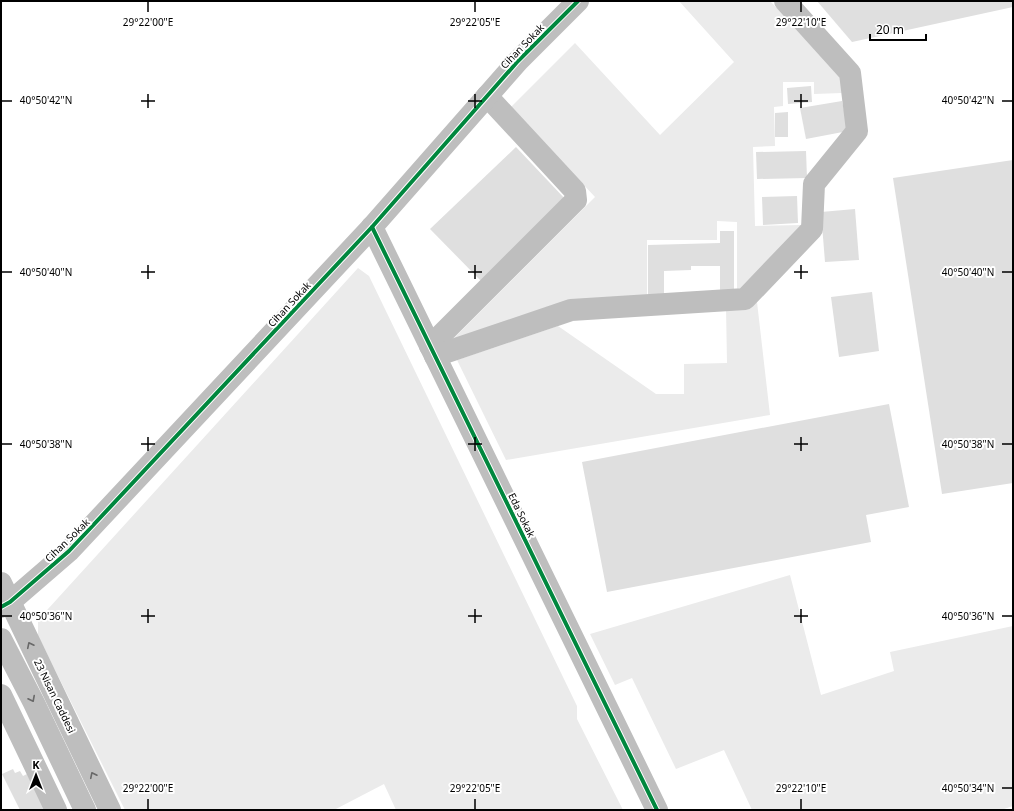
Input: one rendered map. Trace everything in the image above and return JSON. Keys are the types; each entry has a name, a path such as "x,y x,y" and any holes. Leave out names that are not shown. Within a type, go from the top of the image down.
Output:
{"street":[{"name":"Cihan Sokak","path":"5,604 69,551 372,227 518,61 578,1"},
{"path":"432,351 571,310 745,300 812,229 814,184 858,131 850,73 785,1"},
{"path":"432,351 576,200 575,191 487,96"},
{"name":"Eda Sokak","path":"372,227 657,810"},
{"name":"23 Nisan Caddesi","path":"1,583 5,604 110,810"},
{"path":"1,639 34,703 85,810"},
{"path":"1,695 56,810"}],"shaded area":[{"path":"679,1 770,1 840,74 842,93 814,94 814,82 783,82 783,106 774,107 775,146 753,147 755,226 802,225 744,291 737,291 737,222 717,221 717,240 647,240 647,299 449,343 595,197 511,107 575,43 660,135 734,62"},
{"path":"358,268 369,276 577,706 577,719 623,810 396,810 384,784 334,810 125,810 38,636 38,620"},
{"path":"757,302 770,415 506,460 457,360 558,326 656,394 684,394 684,364 727,363 726,307"},
{"path":"790,575 821,695 894,671 890,652 1013,626 1013,806 1001,810 752,810 724,750 676,769 632,678 615,685 590,634"}],"building":[{"path":"817,1 1013,1 1013,7 852,42"},
{"path":"811,86 812,102 788,104 787,88"},
{"path":"842,101 848,131 806,139 800,108"},
{"path":"788,112 788,137 775,137 775,113"},
{"path":"516,147 567,201 482,282 430,229"},
{"path":"806,151 807,178 757,179 756,152"},
{"path":"1013,160 1013,483 942,494 893,178"},
{"path":"797,196 798,223 763,225 762,197"},
{"path":"855,209 859,260 825,262 821,212"},
{"path":"720,231 734,231 734,291 720,291 720,266 691,266 691,270 664,271 664,295 648,295 648,245 720,243"},
{"path":"872,292 879,351 839,357 831,297"},
{"path":"889,404 909,507 866,515 871,542 607,592 582,462"},
{"path":"13,769 15,773 20,771 23,776 27,774 45,810 20,810 2,774"}],"cycle path":[{"path":"1,607 10,602 69,551 372,227 518,61 578,1"},
{"path":"372,227 657,810"}]}
